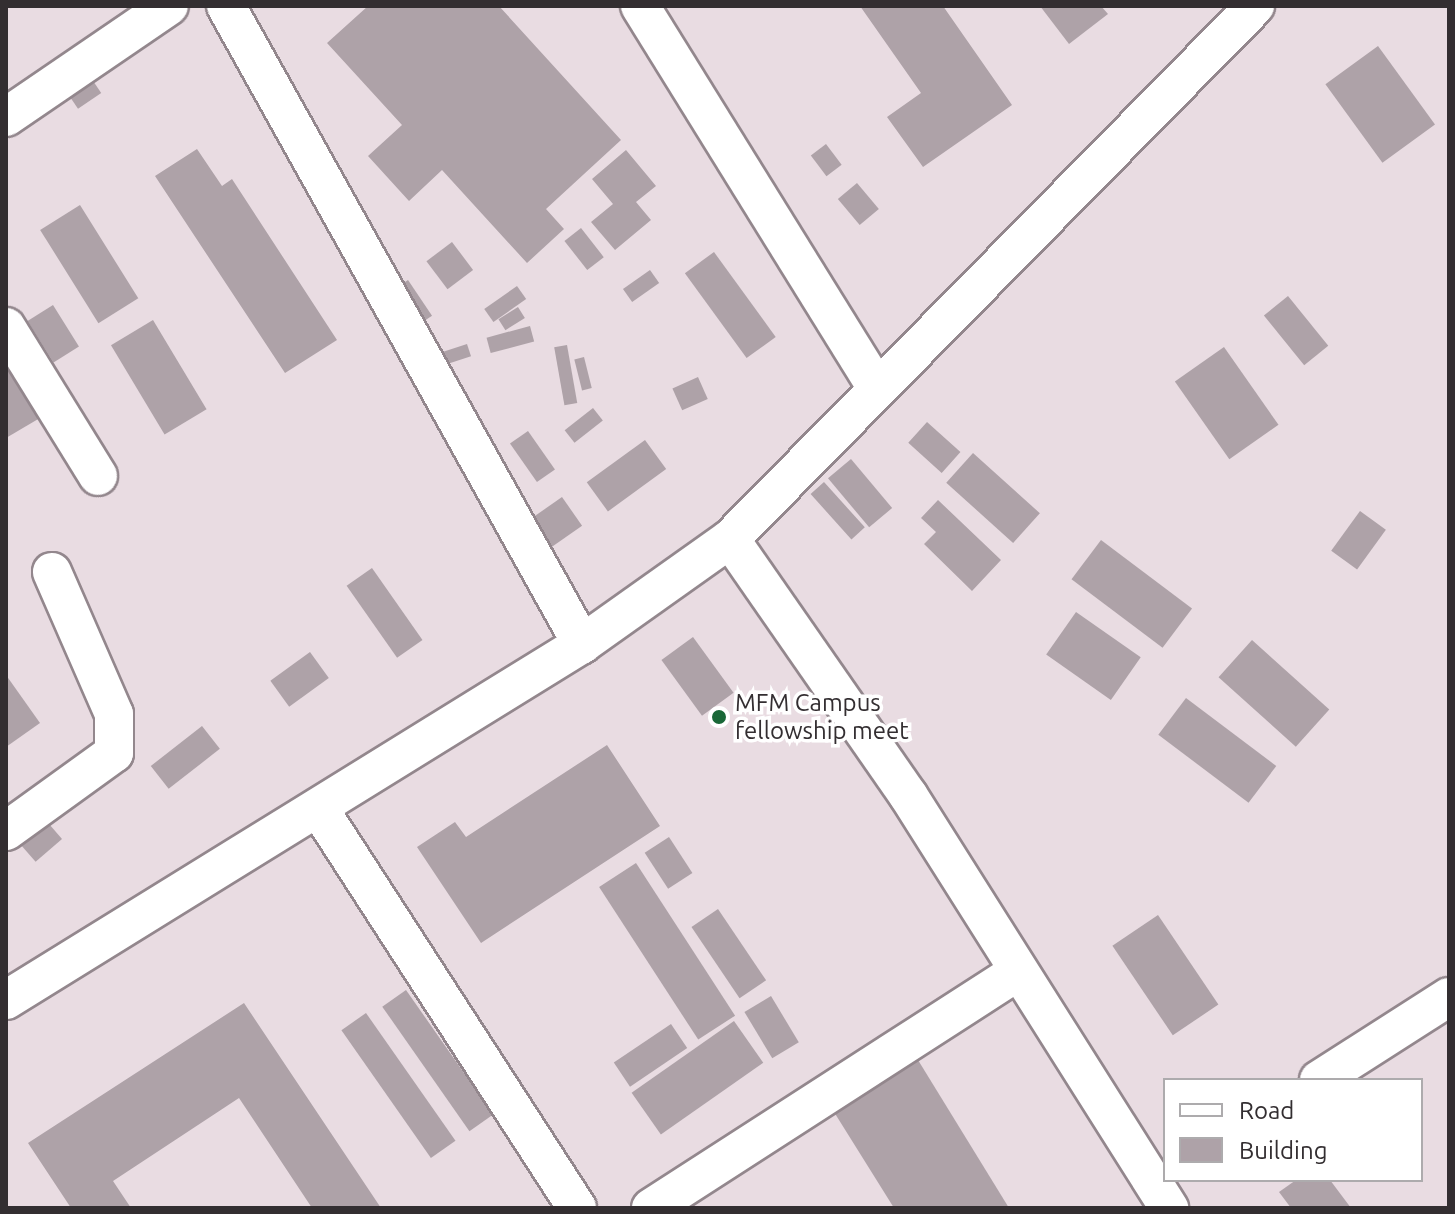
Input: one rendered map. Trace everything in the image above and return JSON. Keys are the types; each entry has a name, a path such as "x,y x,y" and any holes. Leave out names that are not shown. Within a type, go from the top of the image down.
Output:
{"street":[{"path":"6,117 169,6"},
{"path":"226,6 582,644"},
{"path":"640,6 877,388"},
{"path":"6,1000 582,644 730,539 1255,6"},
{"path":"6,327 98,476"},
{"path":"730,539 908,795 1016,973 1162,1190"},
{"path":"6,831 114,753 114,714 52,572"},
{"path":"319,809 577,1208"},
{"path":"651,1208 1016,973"},
{"path":"1322,1078 1449,997"}],"building":[{"path":"368,6 499,6 621,140 546,209 564,229 527,263 442,170 409,201 368,156 402,125 327,43"},
{"path":"860,6 943,6 1012,105 923,167 887,117 921,93"},
{"path":"1040,6 1101,6 1108,14 1069,44"},
{"path":"1378,46 1435,124 1382,163 1325,84"},
{"path":"85,69 101,93 78,109 62,85"},
{"path":"826,144 842,165 826,176 811,155"},
{"path":"197,149 222,186 232,179 337,340 285,373 155,176"},
{"path":"626,150 656,186 636,202 651,220 615,250 591,222 613,204 592,179"},
{"path":"857,183 879,209 860,225 838,199"},
{"path":"80,205 138,298 98,323 40,230"},
{"path":"581,228 604,257 587,270 564,241"},
{"path":"452,242 473,270 448,289 426,261"},
{"path":"714,252 776,337 747,358 685,273"},
{"path":"650,270 659,283 632,302 623,289"},
{"path":"408,280 432,316 420,324 396,288"},
{"path":"517,286 526,299 493,322 484,309"},
{"path":"1288,296 1328,346 1304,365 1264,316"},
{"path":"53,305 79,347 54,362 28,321"},
{"path":"518,307 525,318 505,330 498,319"},
{"path":"153,320 207,409 165,434 111,345"},
{"path":"530,326 534,341 491,353 487,338"},
{"path":"467,344 471,356 443,365 439,353"},
{"path":"567,345 577,403 564,405 554,347"},
{"path":"1224,347 1278,425 1229,459 1175,381"},
{"path":"6,350 45,415 6,438"},
{"path":"584,357 592,388 582,390 574,359"},
{"path":"698,377 708,399 682,410 672,388"},
{"path":"593,408 603,421 574,443 565,430"},
{"path":"927,422 960,452 942,473 908,443"},
{"path":"528,431 555,470 537,482 510,444"},
{"path":"645,440 666,469 608,511 587,482"},
{"path":"973,453 1040,513 1013,543 946,483"},
{"path":"851,459 892,508 869,527 828,478"},
{"path":"824,482 865,527 851,539 811,494"},
{"path":"562,497 582,526 545,551 525,523"},
{"path":"938,500 1001,560 972,591 924,544 936,532 921,518"},
{"path":"1360,511 1386,530 1357,569 1331,551"},
{"path":"1101,540 1192,609 1163,648 1072,579"},
{"path":"372,568 422,640 397,658 347,586"},
{"path":"1076,612 1141,657 1111,700 1046,655"},
{"path":"693,637 734,693 702,716 661,660"},
{"path":"1252,640 1329,710 1296,747 1219,677"},
{"path":"310,652 329,678 289,707 270,681"},
{"path":"6,675 40,723 6,747"},
{"path":"1186,698 1276,766 1249,803 1158,735"},
{"path":"202,726 220,749 169,789 151,766"},
{"path":"607,745 660,826 481,943 417,847 455,822 466,837"},
{"path":"43,817 62,839 36,862 17,840"},
{"path":"669,837 692,873 668,889 645,853"},
{"path":"636,863 735,1016 698,1040 599,887"},
{"path":"718,909 766,980 740,998 691,927"},
{"path":"1158,915 1218,1005 1173,1035 1112,946"},
{"path":"406,990 493,1115 469,1131 382,1007"},
{"path":"771,996 799,1042 772,1058 744,1012"},
{"path":"244,1003 381,1208 312,1208 239,1098 113,1181 131,1208 71,1208 28,1143"},
{"path":"366,1013 455,1141 431,1158 341,1030"},
{"path":"734,1021 763,1063 661,1134 632,1093"},
{"path":"671,1024 687,1048 630,1087 614,1063"},
{"path":"918,1060 1009,1208 894,1208 834,1112"},
{"path":"1293,1182 1332,1182 1351,1208 1291,1208 1279,1192"}],"place":[{"name":"MFM Campus fellowship meet","path":"719,717"}]}
